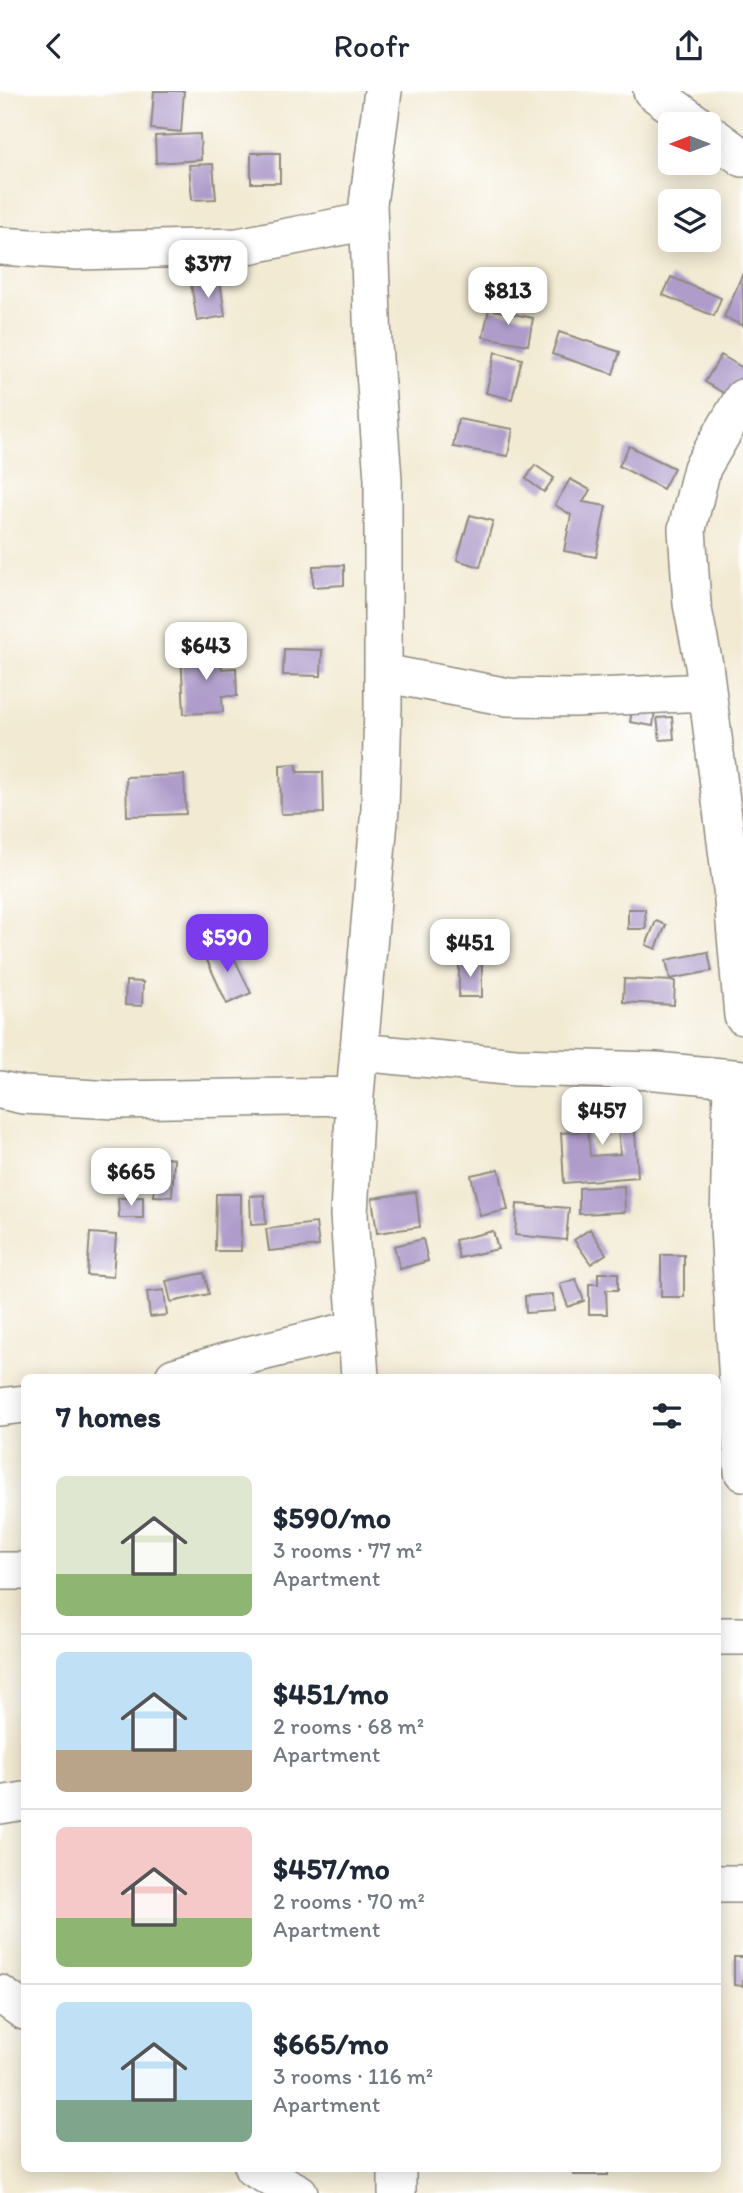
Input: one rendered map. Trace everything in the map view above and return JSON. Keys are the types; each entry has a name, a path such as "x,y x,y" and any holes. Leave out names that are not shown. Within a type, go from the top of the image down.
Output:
{"street":[{"path":"360,1374 349,1215 355,1095 380,809 383,479 373,345 368,204 383,91"},
{"path":"652,91 681,112"},
{"path":"721,142 743,158"},
{"path":"0,246 77,251 239,247 368,221"},
{"path":"743,398 702,468 687,529 692,604 707,692 732,889 743,1016"},
{"path":"383,673 508,697 574,698 707,692"},
{"path":"359,1052 516,1067 656,1071 737,1079 729,1227 743,1472"},
{"path":"0,1090 23,1095 115,1100 355,1095"},
{"path":"184,1374 357,1329"},
{"path":"0,1407 21,1404"},
{"path":"0,1571 21,1571"},
{"path":"721,1636 743,1636"},
{"path":"0,1805 21,1802"},
{"path":"721,1884 743,1884"},
{"path":"0,1994 21,2009"},
{"path":"260,2172 299,2193"},
{"path":"397,2172 397,2193"}],"building":[{"path":"154,91 184,91 181,132 151,129"},
{"path":"200,134 201,160 156,163 155,136"},
{"path":"251,153 280,153 280,183 251,183"},
{"path":"213,164 216,199 192,200 189,165"},
{"path":"743,273 743,326 724,317"},
{"path":"671,277 721,298 714,316 663,295"},
{"path":"220,280 225,316 197,321 191,284"},
{"path":"489,309 533,318 528,345 483,337"},
{"path":"559,332 620,352 613,374 552,354"},
{"path":"495,352 522,359 512,399 486,393"},
{"path":"721,355 743,368 743,379 732,398 705,382"},
{"path":"458,419 513,429 508,456 453,447"},
{"path":"629,446 674,468 663,489 619,466"},
{"path":"535,465 554,478 544,492 526,479"},
{"path":"570,479 590,490 583,502 606,506 596,557 564,551 571,515 555,505"},
{"path":"470,515 493,521 480,567 457,560"},
{"path":"344,565 344,585 313,587 313,566"},
{"path":"284,649 322,650 321,676 283,675"},
{"path":"220,650 222,669 236,668 237,696 222,696 223,712 184,714 181,652"},
{"path":"633,705 655,709 653,726 630,722"},
{"path":"672,717 674,739 660,740 657,718"},
{"path":"297,764 297,772 323,772 324,813 281,814 280,765"},
{"path":"184,775 186,814 127,816 126,777"},
{"path":"628,909 645,909 646,929 628,929"},
{"path":"656,921 666,925 656,949 646,945"},
{"path":"227,943 251,993 227,1004 204,954"},
{"path":"708,952 712,971 670,979 666,960"},
{"path":"459,962 482,962 482,997 459,997"},
{"path":"624,979 675,981 674,1005 623,1002"},
{"path":"126,981 143,982 142,1006 125,1005"},
{"path":"633,1102 638,1177 564,1183 561,1133 588,1131 590,1156 620,1154 618,1124 588,1126 586,1105"},
{"path":"157,1157 174,1159 172,1197 154,1196"},
{"path":"499,1169 508,1210 480,1216 471,1175"},
{"path":"624,1186 625,1212 579,1214 579,1188"},
{"path":"416,1192 420,1227 377,1233 372,1198"},
{"path":"216,1194 241,1194 241,1251 215,1251"},
{"path":"264,1195 266,1224 251,1225 250,1196"},
{"path":"143,1197 143,1218 119,1218 118,1198"},
{"path":"517,1204 569,1208 566,1240 515,1235"},
{"path":"316,1223 319,1246 269,1251 266,1229"},
{"path":"590,1229 606,1254 591,1264 574,1240"},
{"path":"493,1231 498,1249 459,1258 455,1240"},
{"path":"90,1233 116,1235 113,1277 87,1275"},
{"path":"423,1239 428,1261 400,1269 394,1246"},
{"path":"661,1255 684,1255 684,1297 661,1297"},
{"path":"204,1273 209,1294 171,1302 166,1281"},
{"path":"598,1273 618,1273 618,1290 606,1290 607,1314 589,1314 589,1284 598,1284"},
{"path":"576,1279 584,1301 568,1307 560,1284"},
{"path":"164,1290 167,1315 150,1317 147,1292"},
{"path":"553,1294 554,1311 526,1313 525,1296"},
{"path":"734,1957 743,1957 743,1986 734,1985"},
{"path":"574,2172 608,2172 608,2175 574,2175"}]}
